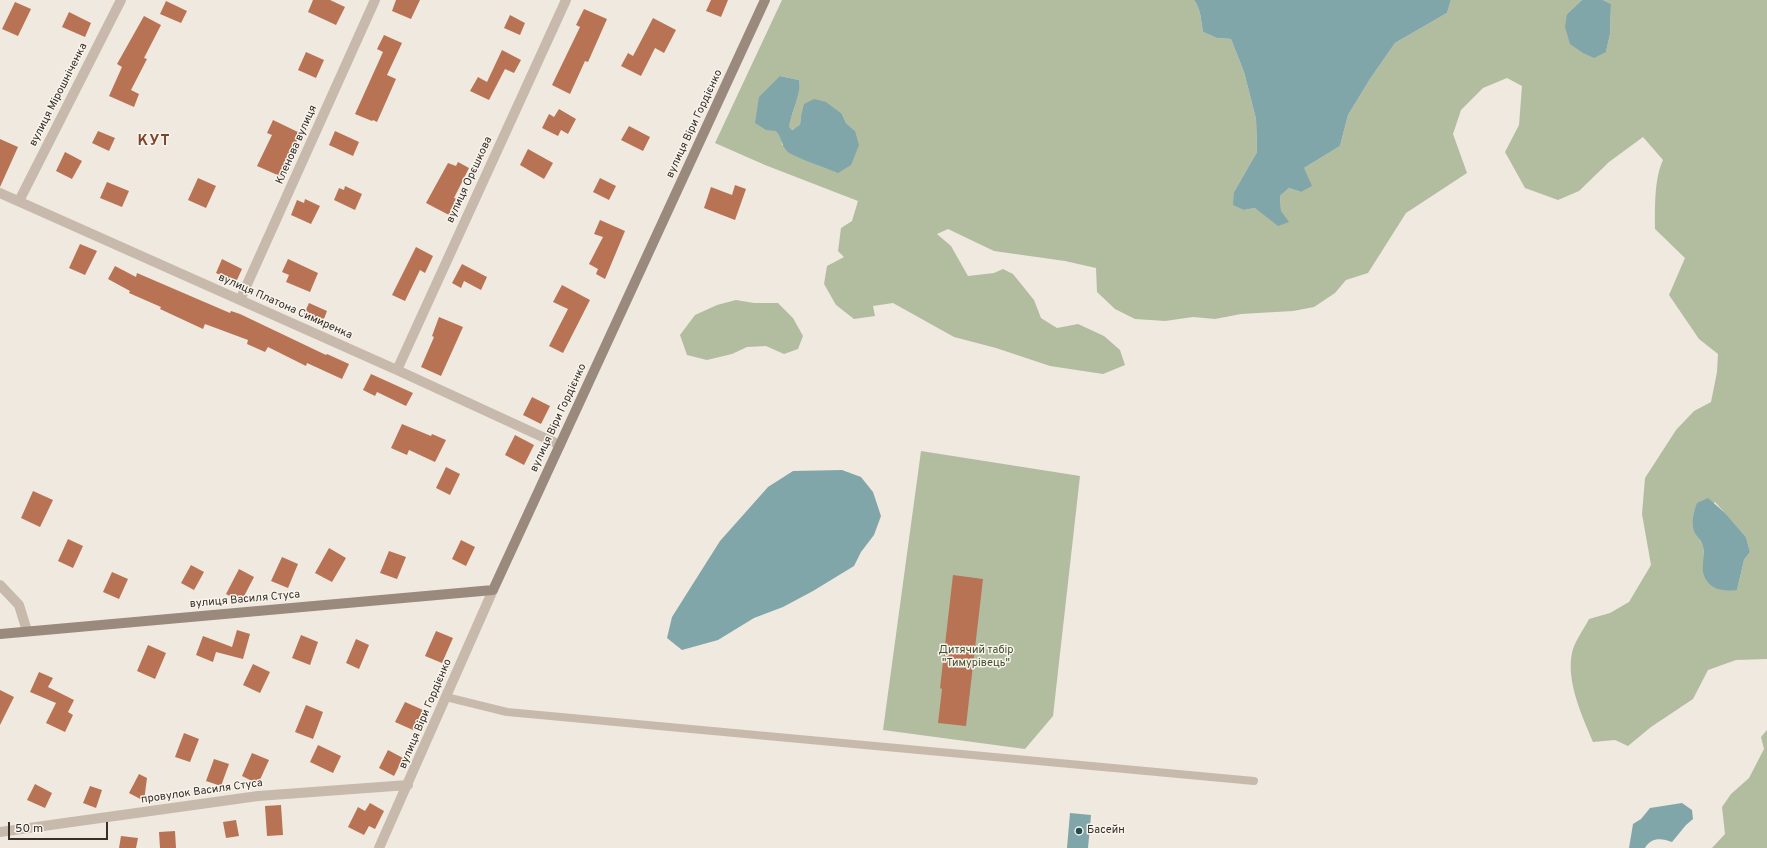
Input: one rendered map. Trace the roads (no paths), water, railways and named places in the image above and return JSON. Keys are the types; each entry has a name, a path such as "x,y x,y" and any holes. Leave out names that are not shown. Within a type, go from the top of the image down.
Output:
{"street":[{"name":"вулиця Мірошніченка","path":"20,201 121,0"},
{"name":"Кленова вулиця","path":"240,300 375,0"},
{"name":"вулиця Орєшкова","path":"397,370 566,0"},
{"name":"вулиця Віри Гордієнко","path":"379,848 493,590 765,0"},
{"name":"вулиця Платона Симиренка","path":"0,193 397,370 560,445"},
{"path":"0,585 19,605 27,632"},
{"name":"вулиця Василя Стуса","path":"0,634 493,590"},
{"name":"провулок Василя Стуса","path":"0,832 258,796 408,785"}],"lane":[{"path":"446,697 508,712 1254,781"}],"water":[{"path":"1194,0 1451,0 1447,13 1395,43 1370,79 1348,115 1340,146 1304,168 1312,186 1301,192 1289,188 1280,196 1281,211 1289,222 1278,226 1255,208 1244,210 1233,205 1234,192 1257,152 1256,119 1244,72 1231,39 1217,38 1203,32 1199,11"},
{"path":"1582,0 1603,0 1611,4 1610,34 1606,52 1594,58 1583,53 1570,44 1565,27 1567,14"},
{"path":"780,76 799,80 800,85 798,97 789,127 792,130 800,125 804,104 814,99 826,102 842,114 846,123 855,131 859,145 851,165 838,173 798,157 786,150 776,131 766,130 755,123 759,97"},
{"path":"842,470 861,477 873,492 881,516 874,535 861,552 854,566 813,591 783,607 754,618 718,640 682,650 667,638 672,617 720,541 768,487 793,471"},
{"path":"1708,498 1725,513 1746,537 1750,552 1744,560 1737,590 1721,590 1712,586 1705,578 1703,572 1703,547 1694,531 1693,520 1697,503"},
{"path":"1682,803 1692,810 1693,819 1672,842 1657,839 1647,844 1645,848 1629,848 1633,824 1641,819 1650,808"},
{"name":"Басейн","path":"1070,813 1091,815 1088,848 1067,848"}],"place":[{"name":"Басейн","path":"1079,831"}],"district":[{"name":"КУТ","path":"154,142"}],"park label":[{"name":"Дитячий табір \"Тимурівець\"","path":"976,657"}]}
